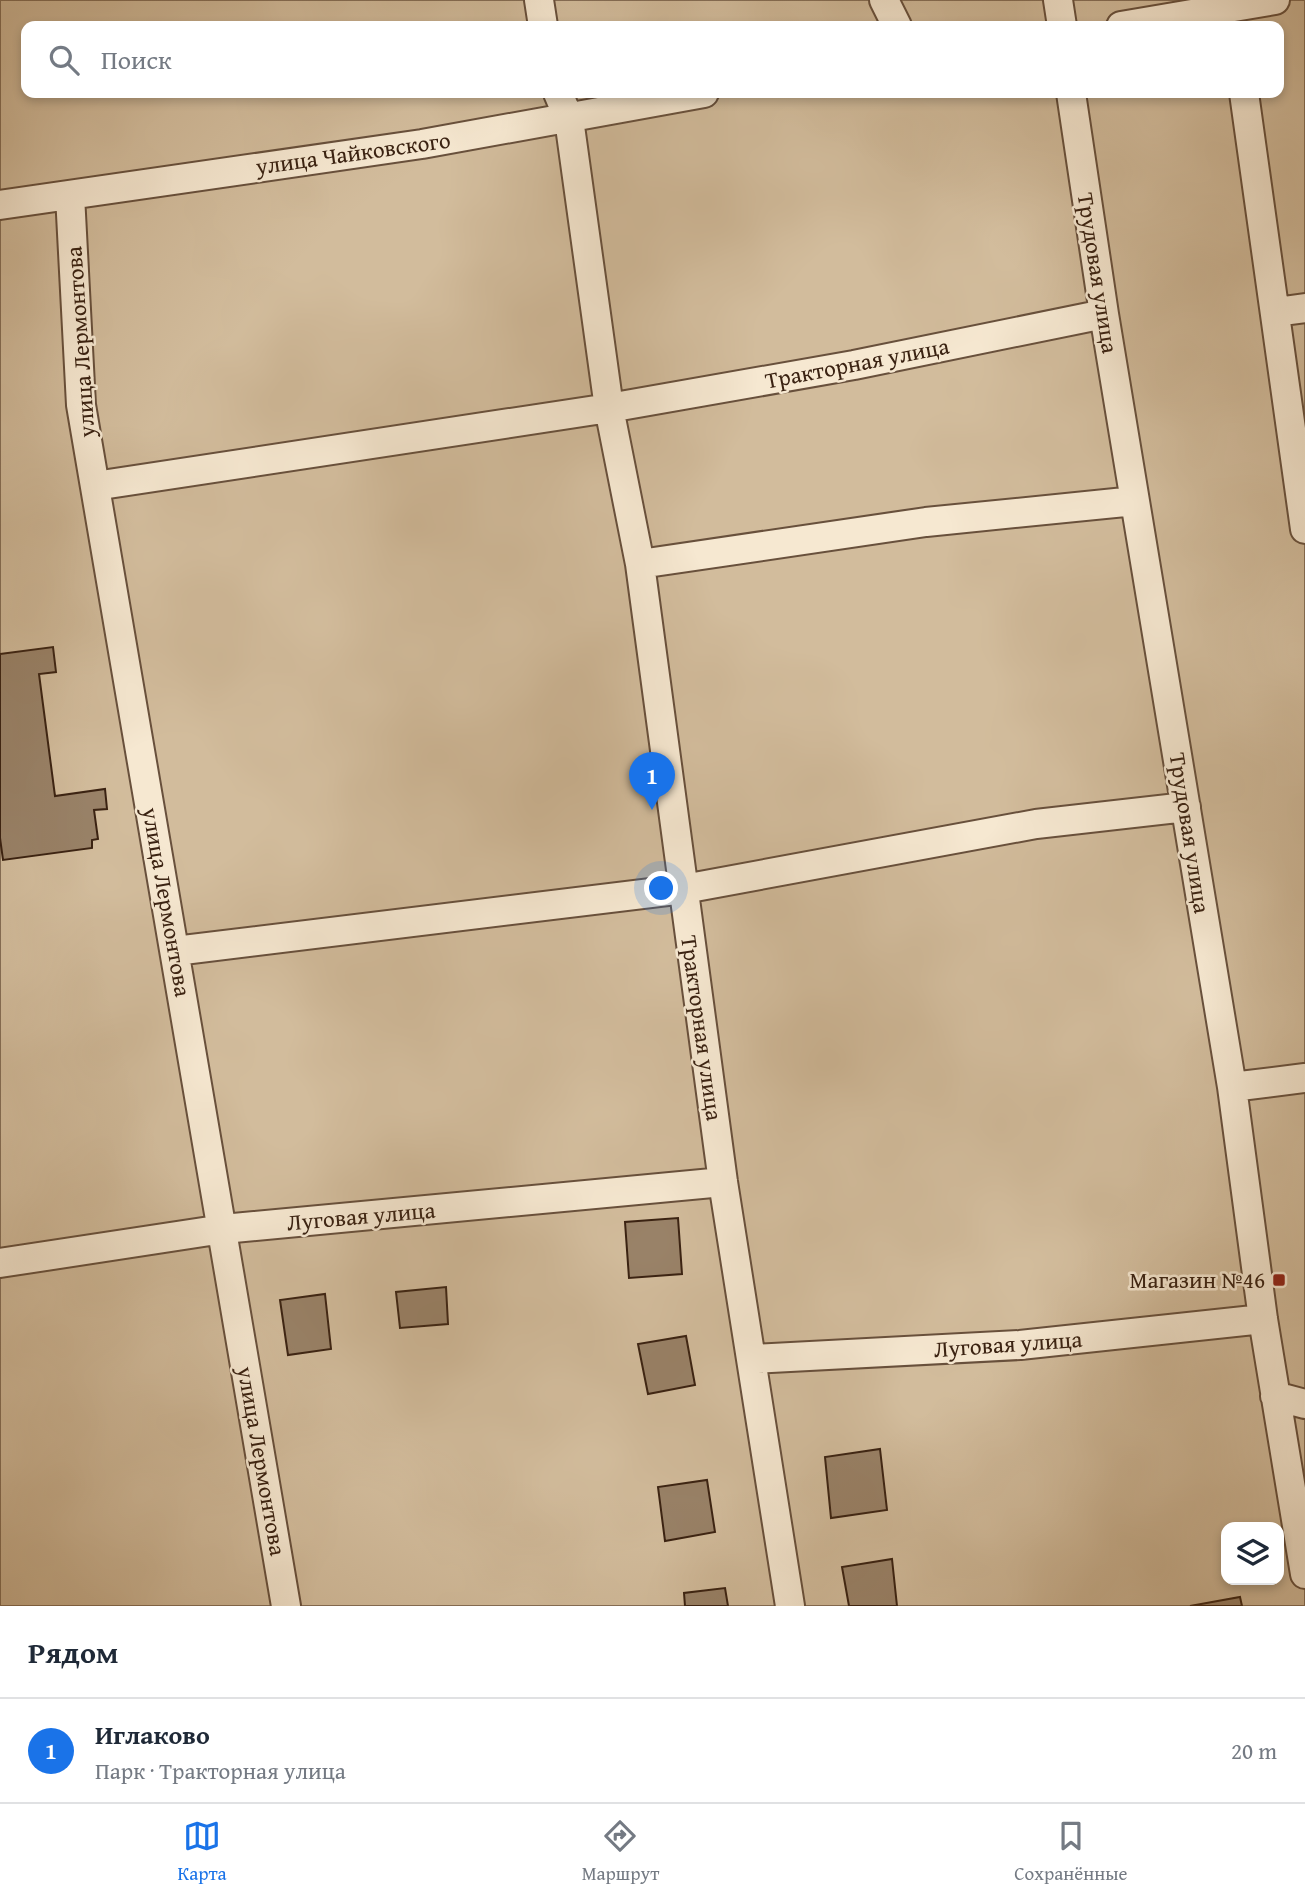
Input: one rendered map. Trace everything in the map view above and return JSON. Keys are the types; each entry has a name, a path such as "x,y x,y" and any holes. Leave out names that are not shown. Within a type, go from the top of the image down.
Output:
{"street":[{"path":"539,0 542,21"},
{"path":"884,0 894,21"},
{"path":"1058,0 1061,21"},
{"path":"1183,21 1233,17 1275,0"},
{"name":"Тракторная улица","path":"560,98 569,119 609,408 640,564 723,1182 790,1606"},
{"name":"улица Чайковского","path":"0,205 422,144 678,98"},
{"name":"Трудовая улица","path":"1072,98 1104,314 1232,1087 1263,1319 1305,1574"},
{"path":"1245,98 1305,529"},
{"name":"улица Лермонтова","path":"70,195 81,405 286,1606"},
{"path":"1276,312 1305,308"},
{"name":"Тракторная улица","path":"609,408 854,365 1104,314"},
{"path":"95,486 609,408"},
{"path":"640,564 926,522 1135,501"},
{"path":"175,951 684,889 1036,824 1186,807"},
{"path":"1232,1087 1305,1078"},
{"name":"Луговая улица","path":"0,1264 223,1229 723,1182"},
{"name":"Луговая улица","path":"752,1359 1020,1345 1263,1319"},
{"path":"1275,1396 1305,1404"}],"shaded area":[{"path":"0,0 1305,0 1305,1606 0,1606"}],"building":[{"path":"53,647 56,672 39,674 55,796 105,789 107,809 94,810 98,839 92,840 92,848 3,860 0,838 0,654"},
{"path":"678,1218 682,1274 629,1278 625,1222"},
{"path":"446,1287 448,1324 400,1328 396,1292"},
{"path":"325,1294 331,1349 288,1355 280,1300"},
{"path":"686,1336 695,1385 648,1394 638,1344"},
{"path":"880,1449 887,1510 831,1518 825,1457"},
{"path":"707,1480 715,1532 665,1541 658,1487"},
{"path":"892,1559 897,1606 849,1606 842,1567"},
{"path":"725,1588 728,1606 685,1606 684,1593"},
{"path":"1240,1597 1242,1606 1190,1606"}],"place":[{"name":"Иглаково","path":"652,810"},
{"name":"Магазин №46","path":"1279,1280"}]}
